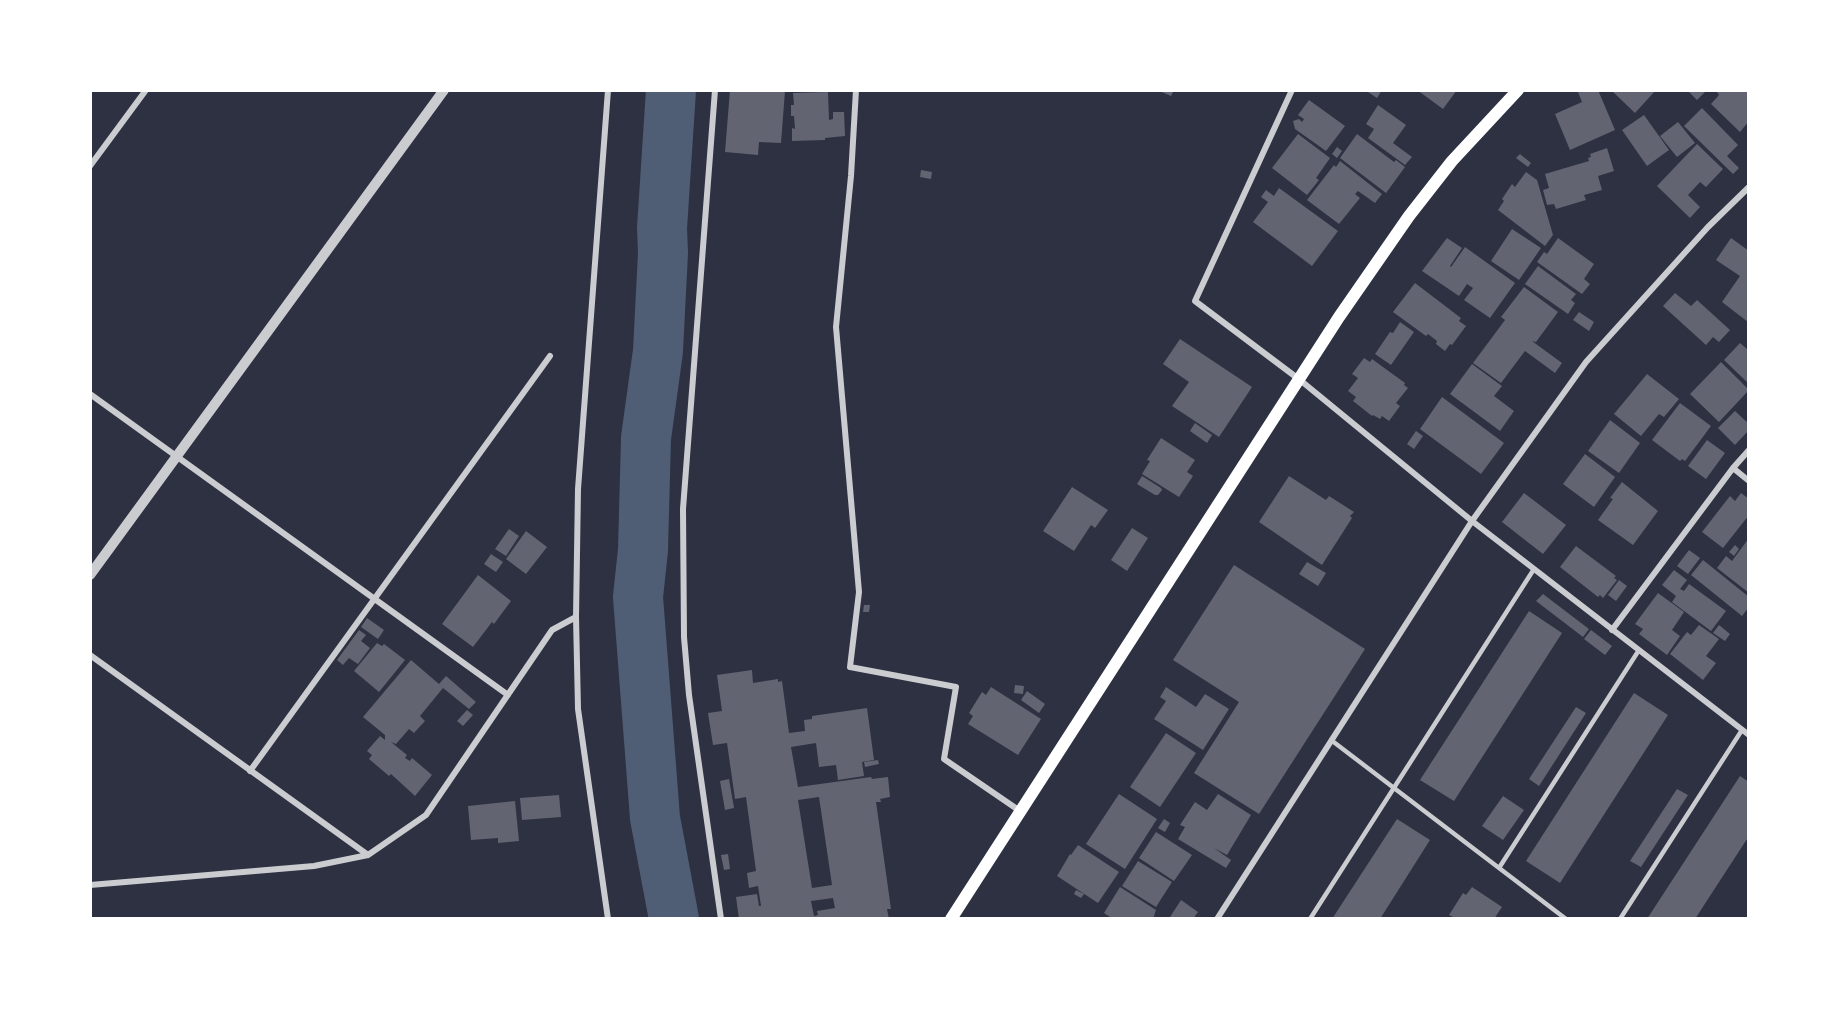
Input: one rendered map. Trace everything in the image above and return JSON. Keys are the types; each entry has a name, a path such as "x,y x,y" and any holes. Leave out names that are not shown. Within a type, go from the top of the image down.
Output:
{"main road":[{"path":"951,919 1340,317 1409,216 1452,161 1518,90"}],"street":[{"path":"90,166 146,90"},
{"path":"90,575 444,90"},
{"path":"608,90 578,489 576,617 578,710 608,919"},
{"path":"715,90 683,509 684,625 689,695 722,919"},
{"path":"856,90 851,176 836,327 859,592 850,667 956,687 944,759 1021,812"},
{"path":"1292,90 1195,301 1300,380 1472,521 1749,735"},
{"path":"1216,919 1472,521 1586,362 1708,227 1749,187"},
{"path":"250,771 550,356"},
{"path":"90,394 508,695"},
{"path":"1612,630 1733,468 1749,450"},
{"path":"1733,468 1749,481"},
{"path":"90,885 314,866 368,855 426,815 552,630 576,617"},
{"path":"90,655 368,855"}],"lane":[{"path":"1310,919 1534,569"},
{"path":"1499,867 1639,650"},
{"path":"1620,919 1742,730"},
{"path":"1331,740 1566,919"}],"building":[{"path":"730,90 785,91 781,143 759,142 758,155 725,152"},
{"path":"1157,90 1174,90 1171,96"},
{"path":"1365,90 1382,90 1377,98"},
{"path":"1417,90 1457,90 1443,109"},
{"path":"1598,90 1615,130 1570,150 1555,114 1582,102 1578,92"},
{"path":"1611,90 1656,90 1635,113"},
{"path":"1687,90 1707,90 1697,100"},
{"path":"1719,90 1749,90 1749,121 1740,132 1711,104 1719,95 1717,92"},
{"path":"828,92 829,120 833,119 833,112 844,112 845,136 825,138 825,140 792,141 792,128 795,129 794,116 791,116 791,105 794,105 793,93"},
{"path":"1309,100 1345,126 1326,151 1295,129 1293,121 1299,119 1302,122 1304,119 1298,115"},
{"path":"1378,105 1406,125 1393,143 1412,157 1405,165 1368,138 1374,129 1366,124"},
{"path":"1702,108 1738,145 1727,156 1739,168 1733,174 1684,126"},
{"path":"1644,115 1669,150 1647,166 1622,130"},
{"path":"1678,122 1695,143 1677,157 1660,136"},
{"path":"1298,134 1330,158 1316,178 1319,180 1307,195 1272,168"},
{"path":"1357,134 1394,162 1396,160 1405,167 1386,193 1340,158"},
{"path":"1697,144 1723,169 1706,187 1700,182 1688,195 1700,207 1690,218 1657,186"},
{"path":"1337,147 1342,151 1337,158 1332,154"},
{"path":"1607,148 1614,171 1598,176 1602,190 1584,195 1586,200 1556,209 1554,204 1547,205 1543,190 1549,188 1545,174 1589,161 1590,154"},
{"path":"1520,154 1531,163 1528,167 1516,158"},
{"path":"1340,161 1382,194 1375,203 1358,191 1355,194 1360,198 1339,224 1307,200 1334,165 1336,167"},
{"path":"921,170 932,172 931,179 920,177"},
{"path":"1526,172 1537,180 1553,235 1545,246 1498,210 1512,184 1515,187"},
{"path":"1279,188 1338,231 1312,266 1253,222 1268,202 1261,197 1266,190 1274,196"},
{"path":"1512,229 1541,248 1519,280 1491,261"},
{"path":"1447,238 1462,248 1451,267 1465,247 1515,283 1490,318 1464,300 1473,288 1467,284 1459,296 1422,271"},
{"path":"1558,238 1594,264 1584,279 1590,284 1582,294 1537,262 1544,252 1547,254"},
{"path":"1731,238 1749,251 1748,322 1722,302 1740,276 1716,260"},
{"path":"1538,266 1576,294 1571,300 1575,303 1568,314 1525,284"},
{"path":"1415,283 1461,318 1459,321 1466,326 1445,351 1428,334 1426,336 1393,312"},
{"path":"1524,287 1558,312 1536,342 1532,341 1562,363 1555,373 1525,351 1501,383 1473,363 1505,320 1501,317"},
{"path":"1675,293 1691,306 1697,300 1730,330 1719,342 1713,337 1706,345 1663,306"},
{"path":"1579,312 1594,322 1589,331 1573,320"},
{"path":"1400,322 1414,332 1391,365 1375,354"},
{"path":"1180,339 1252,387 1219,437 1172,406 1189,382 1163,364"},
{"path":"1740,343 1747,349 1749,347 1749,384 1724,360"},
{"path":"1364,358 1370,362 1372,359 1405,383 1404,385 1408,388 1396,403 1400,406 1389,421 1382,416 1380,419 1372,416 1353,401 1356,397 1348,391 1358,378 1352,374"},
{"path":"1721,362 1749,390 1719,422 1690,394"},
{"path":"1472,364 1502,386 1494,396 1514,411 1500,431 1450,394"},
{"path":"1647,374 1679,399 1664,417 1659,414 1641,436 1614,414"},
{"path":"1442,397 1504,443 1481,474 1420,429"},
{"path":"1680,403 1711,426 1685,461 1682,459 1680,461 1652,440"},
{"path":"1735,411 1749,424 1749,430 1735,445 1718,428"},
{"path":"1610,420 1640,443 1619,473 1588,451"},
{"path":"1195,423 1212,435 1207,443 1190,431"},
{"path":"1416,431 1423,436 1414,449 1407,444"},
{"path":"1161,438 1195,460 1187,472 1193,476 1179,497 1142,474 1150,461 1147,460"},
{"path":"1707,440 1725,453 1706,479 1688,466"},
{"path":"1585,454 1615,477 1594,507 1563,484"},
{"path":"1142,476 1161,488 1158,495 1137,484"},
{"path":"1289,476 1326,500 1329,496 1354,512 1322,565 1259,522"},
{"path":"1622,482 1658,511 1633,545 1598,520"},
{"path":"1072,487 1108,510 1095,528 1091,525 1074,551 1043,531"},
{"path":"1524,493 1566,525 1543,554 1502,522"},
{"path":"1741,493 1749,499 1749,515 1723,548 1702,532 1730,496 1735,501"},
{"path":"1132,528 1148,538 1127,571 1111,560"},
{"path":"509,529 519,536 506,556 495,549"},
{"path":"526,531 547,547 526,574 506,559"},
{"path":"1749,538 1749,593 1717,568 1726,556 1732,561"},
{"path":"1735,545 1739,549 1734,556 1729,552"},
{"path":"1576,546 1616,576 1614,578 1617,580 1603,598 1600,595 1598,597 1560,567"},
{"path":"1689,550 1700,558 1688,574 1677,566"},
{"path":"491,554 503,562 496,572 484,564"},
{"path":"1703,560 1749,597 1749,607 1742,616 1691,575"},
{"path":"1307,562 1326,573 1318,586 1299,574"},
{"path":"1234,565 1365,649 1259,814 1194,773 1239,702 1173,660"},
{"path":"1674,570 1687,580 1680,589 1684,591 1689,584 1726,611 1711,631 1672,602 1676,596 1662,585"},
{"path":"478,575 511,601 473,647 442,624"},
{"path":"1619,580 1627,586 1616,601 1608,595"},
{"path":"1658,593 1684,612 1672,630 1680,636 1667,655 1639,634 1643,629 1635,624"},
{"path":"1543,594 1589,629 1583,637 1536,601"},
{"path":"864,605 870,605 869,612 863,612"},
{"path":"1529,611 1562,633 1454,801 1420,780"},
{"path":"367,618 384,630 378,639 361,627"},
{"path":"1699,625 1719,639 1706,656 1716,663 1703,680 1670,654 1687,632 1691,635"},
{"path":"1719,625 1730,634 1725,641 1713,633"},
{"path":"359,630 366,635 361,641 370,648 358,664 349,658 343,665 337,660"},
{"path":"1591,630 1612,646 1605,655 1584,639"},
{"path":"377,643 382,646 384,644 405,660 379,692 354,671"},
{"path":"411,660 439,684 446,676 476,702 469,709 443,688 420,716 425,721 414,733 409,729 396,744 391,742 407,755 405,758 410,761 412,758 432,775 415,796 391,774 389,776 369,759 372,755 367,751 380,736 385,740 385,735 363,717"},
{"path":"752,670 753,683 778,679 778,682 782,681 789,733 805,731 804,720 812,719 812,716 867,708 874,760 862,762 864,776 838,780 836,765 819,767 816,743 791,747 798,787 871,777 872,779 888,777 890,797 876,802 891,909 887,909 889,919 739,919 736,897 757,894 759,906 761,906 758,886 749,888 747,873 756,871 746,797 735,799 727,743 713,745 708,713 722,711 717,675","holes":["819,797 832,885 812,888 798,800","833,898 835,908 817,911 818,915 814,916 811,901"]},
{"path":"1015,685 1024,686 1023,694 1014,693"},
{"path":"991,687 1041,719 1018,755 968,724 973,716 969,713 982,692 986,695"},
{"path":"1166,687 1196,707 1205,694 1229,709 1203,750 1154,719 1166,701 1160,697"},
{"path":"1027,691 1045,704 1039,713 1021,700"},
{"path":"1634,693 1668,715 1560,883 1526,861"},
{"path":"1576,707 1586,713 1539,786 1529,779"},
{"path":"467,710 473,715 463,726 457,721"},
{"path":"1166,733 1196,753 1160,807 1130,787"},
{"path":"878,760 879,764 865,767 864,762"},
{"path":"1740,776 1749,782 1749,836 1695,919 1647,919"},
{"path":"729,779 734,808 725,810 720,781"},
{"path":"1677,789 1688,795 1641,867 1630,861"},
{"path":"1119,794 1157,819 1125,869 1086,844"},
{"path":"1218,794 1251,815 1227,855 1214,848 1231,860 1226,868 1178,839 1185,827 1180,825 1195,802 1207,810"},
{"path":"559,795 561,817 522,820 520,798"},
{"path":"1503,796 1524,810 1503,840 1482,826"},
{"path":"515,801 519,841 498,843 498,838 471,840 468,806"},
{"path":"1164,819 1170,823 1165,832 1158,828"},
{"path":"1397,819 1430,840 1380,919 1332,919"},
{"path":"1156,832 1192,855 1174,881 1139,858"},
{"path":"1078,845 1119,872 1098,903 1057,876"},
{"path":"728,854 730,869 724,870 721,855"},
{"path":"1138,861 1172,882 1156,907 1122,886"},
{"path":"1120,887 1156,910 1153,919 1113,919 1104,913"},
{"path":"1472,887 1502,907 1494,919 1451,919 1453,917 1449,915 1463,893 1466,895"},
{"path":"1076,890 1084,894 1081,898 1074,894"},
{"path":"1181,900 1198,912 1193,919 1170,917"}],"waterway":[{"path":"671,90 662,228 663,253 658,351 646,438 643,550 638,597 655,818 674,919"}]}
